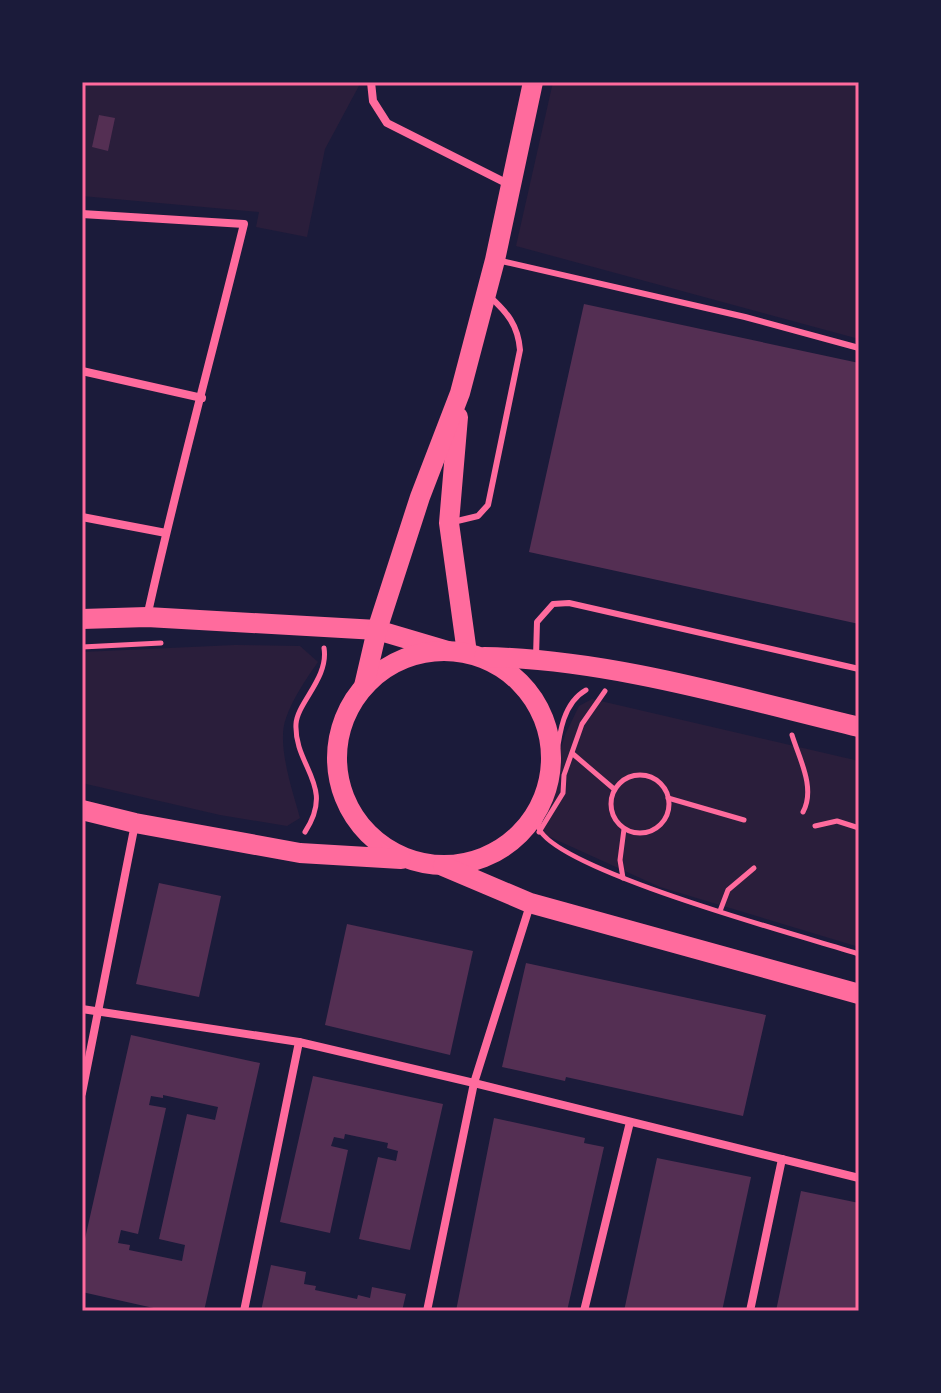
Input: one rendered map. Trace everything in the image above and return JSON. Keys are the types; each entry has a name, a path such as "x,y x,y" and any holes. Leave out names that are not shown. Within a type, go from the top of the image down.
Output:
{"main road":[{"path":"364,686 377,630 420,497 460,393 495,260 533,82"},
{"path":"460,393 449,523 466,654"},
{"path":"82,619 147,617 377,630 466,654 516,679 534,700 546,726 550,753 548,782 539,808 522,831 501,849 475,861 440,864"},
{"path":"410,859 370,838 352,817 340,791 336,763 338,735 348,709 364,686 385,670 408,661 466,654 536,658 692,687 859,727"},
{"path":"82,810 135,823 300,853 410,859 440,864 530,903 859,994"}],"street":[{"path":"371,82 373,101 387,123 511,185"},
{"path":"82,214 244,224 147,617"},
{"path":"82,371 202,398"},
{"path":"82,517 166,533"},
{"path":"82,1093 135,823"},
{"path":"427,1311 474,1083 530,903"},
{"path":"82,1009 299,1042 859,1178"},
{"path":"244,1311 299,1042"},
{"path":"584,1311 630,1122"},
{"path":"750,1311 782,1159"}],"lane":[{"path":"495,260 745,317 859,348"},
{"path":"449,523 478,516 488,505 520,350 516,326 486,293"},
{"path":"536,658 537,622 553,604 569,603 859,669"}],"path":[{"path":"307,832 318,800 315,784 304,761 296,722 316,685 326,657 324,647 317,641"},
{"path":"82,647 174,643"},
{"path":"539,832 563,793 564,775 582,724 606,690 584,690 571,704 561,731 554,759 553,782 538,826 539,832 582,860 623,879 859,954"},
{"path":"777,731 805,738"},
{"path":"792,735 808,788 808,802 803,812"},
{"path":"573,754 614,789"},
{"path":"646,775 658,781 665,788 668,798 667,814 662,823 639,833 624,828 616,821 611,809 614,789 629,776 646,775"},
{"path":"668,798 744,820"},
{"path":"815,826 837,821 859,828"},
{"path":"623,879 620,860 624,828"},
{"path":"720,911 728,890 754,868"}],"shaded area":[{"path":"82,82 361,82 325,149 307,237 256,227 259,212 82,196"},
{"path":"553,82 859,82 859,339 516,246"},
{"path":"235,645 300,646 318,662 292,703 283,729 287,768 300,818 287,826 220,815 82,783 82,652"},
{"path":"592,699 859,761 859,947 660,887 539,832 552,800 565,735 579,706"}],"building":[{"path":"99,115 115,118 108,151 92,147"},
{"path":"584,304 859,363 859,624 529,552"},
{"path":"159,883 221,896 199,997 136,984"},
{"path":"347,924 473,951 450,1055 325,1025"},
{"path":"526,963 766,1015 743,1116 566,1077 565,1081 502,1067"},
{"path":"131,1035 260,1063 204,1311 167,1311 82,1292 82,1252","holes":["163,1095 218,1107 215,1120 187,1114 159,1239 185,1245 182,1261 129,1250 130,1245 118,1243 121,1230 138,1234 166,1108 149,1105 151,1096 163,1098"]},
{"path":"313,1076 443,1104 410,1250 359,1239 378,1157 396,1161 398,1151 387,1148 388,1143 345,1134 344,1139 334,1137 331,1146 348,1150 330,1233 280,1222"},
{"path":"494,1118 585,1138 584,1143 604,1147 567,1311 456,1311"},
{"path":"657,1158 751,1177 722,1311 624,1311"},
{"path":"801,1191 859,1203 859,1311 776,1311"},
{"path":"271,1265 306,1272 304,1284 316,1286 315,1290 357,1299 358,1295 370,1298 372,1287 406,1294 402,1311 261,1311"}]}
